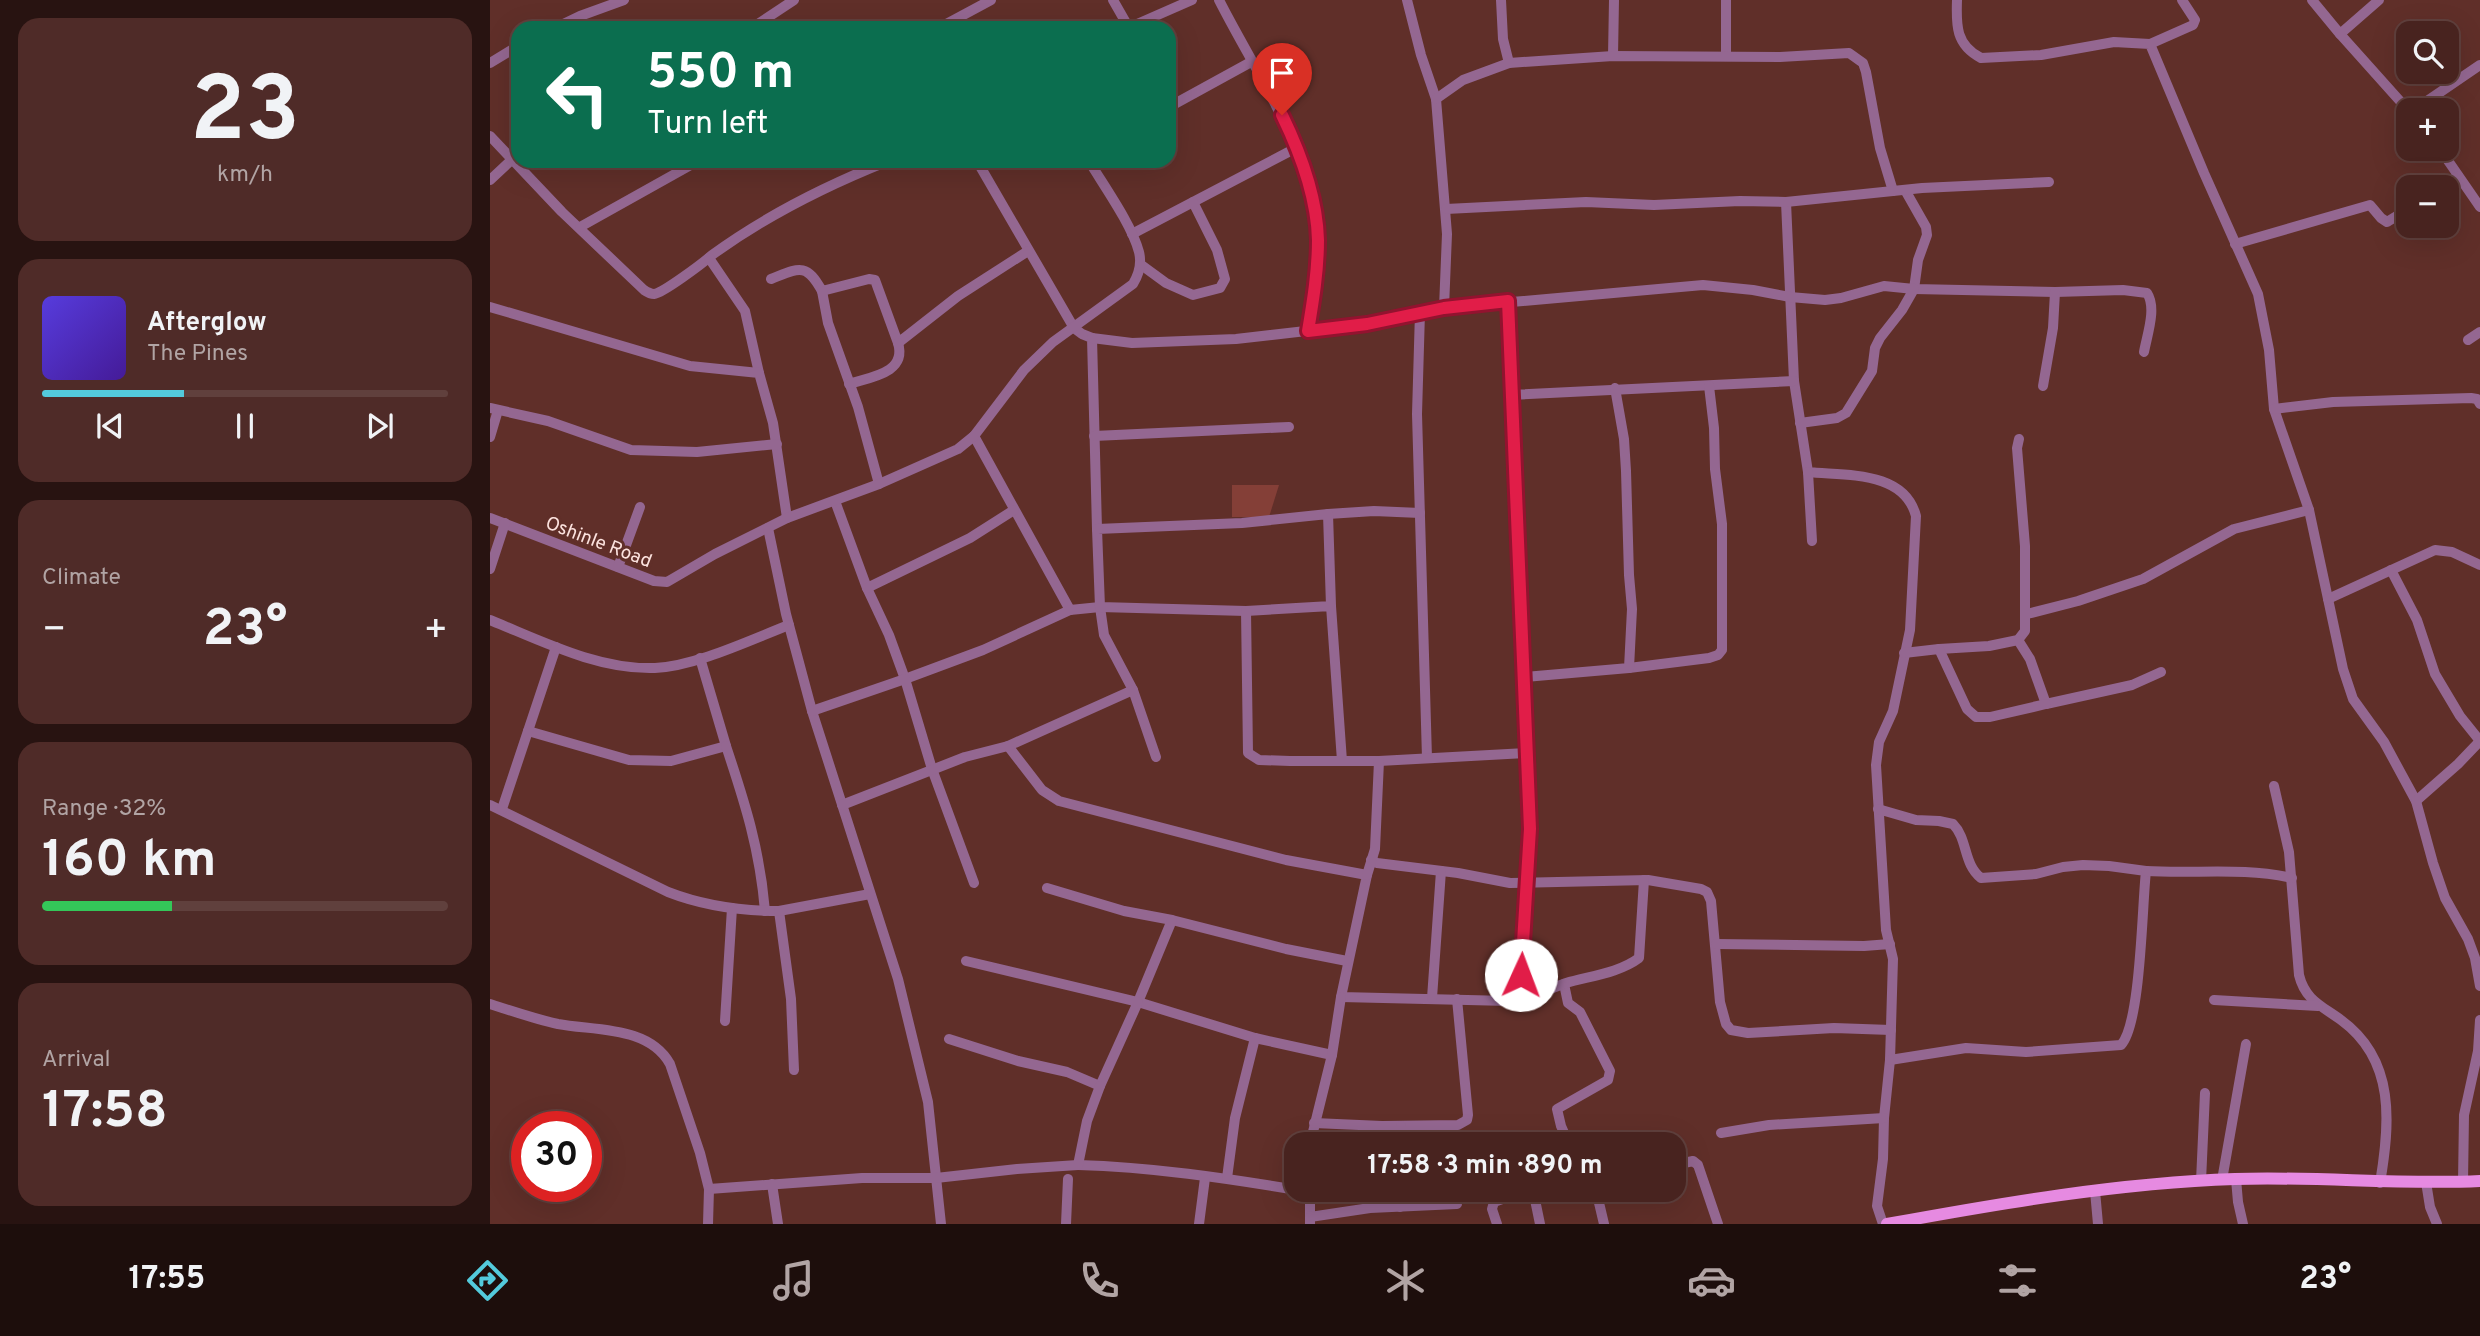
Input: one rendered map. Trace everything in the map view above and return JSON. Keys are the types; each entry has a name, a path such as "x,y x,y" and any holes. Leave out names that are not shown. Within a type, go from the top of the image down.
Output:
{"main road":[{"path":"1885,1224 1989,1205 2134,1185 2236,1179 2380,1183 2480,1181"}],"street":[{"path":"570,21 624,0"},
{"path":"762,21 794,0"},
{"path":"952,21 991,0"},
{"path":"1113,0 1124,21"},
{"path":"1144,21 1192,0"},
{"path":"1219,0 1282,115 1296,148 1313,204 1318,237 1317,268 1308,331"},
{"path":"1406,0 1436,99 1446,209 1444,308"},
{"path":"1501,0 1503,39 1509,63"},
{"path":"1614,0 1614,56"},
{"path":"1726,0 1726,56"},
{"path":"1957,0 1956,27 1961,42 1981,58 2041,55 2114,42 2150,44 2193,25 2193,15 2182,0"},
{"path":"2312,0 2400,98"},
{"path":"2340,34 2379,0"},
{"path":"2150,44 2258,294 2264,316 2274,409 2308,510 2343,669 2353,699 2384,743 2416,801 2432,863 2445,898 2468,939 2480,986"},
{"path":"490,62 511,50"},
{"path":"1436,99 1463,80 1509,63 1614,56 1804,57 1849,53 1863,63 1870,83 1869,97 1893,191"},
{"path":"1176,103 1251,62"},
{"path":"2429,98 2480,65"},
{"path":"490,136 511,153"},
{"path":"1132,234 1296,148"},
{"path":"490,180 511,160"},
{"path":"525,168 562,212 651,294 776,212 870,168"},
{"path":"580,227 685,168"},
{"path":"981,168 1074,328 1093,338 1132,343 1236,339 1367,324 1444,308 1703,285 1825,300 1884,286 2055,292 2123,290 2147,293 2151,302 2144,352"},
{"path":"1070,610 974,436 1024,370 1053,342 1133,284 1139,274 1140,254 1132,234 1092,168"},
{"path":"2459,177 2480,207"},
{"path":"1446,209 1586,202 1654,205 1786,202 1905,190 2049,182"},
{"path":"1800,423 1837,418 1846,413 1872,371 1875,348 1880,338 1902,310 1914,289 1918,260 1927,235 1926,227 1905,190"},
{"path":"1140,264 1166,283 1193,295 1220,288 1224,284 1217,250 1194,202"},
{"path":"1786,202 1794,381 1808,472 1812,541"},
{"path":"2235,244 2370,205 2387,222 2396,216"},
{"path":"898,344 958,296 1028,251"},
{"path":"709,258 745,312 774,423 788,518"},
{"path":"771,279 794,270 805,269 813,275 822,291 828,323 878,484"},
{"path":"822,291 869,279 875,280 901,352 893,369 849,384"},
{"path":"2043,386 2053,328 2055,292"},
{"path":"1508,301 1530,829 1522,951 1524,999"},
{"path":"490,307 690,366 759,373"},
{"path":"1420,312 1417,414 1427,758"},
{"path":"2468,341 2480,331"},
{"path":"1093,338 1097,529 1100,607 1104,635 1133,690 1156,757"},
{"path":"1511,395 1794,381"},
{"path":"1525,677 1629,668 1709,657 1718,655 1722,650 1722,524 1709,386"},
{"path":"1615,388 1626,460 1632,609 1629,668"},
{"path":"2274,409 2333,402 2479,400"},
{"path":"490,437 494,409 548,421 631,450 697,452 777,444"},
{"path":"1094,436 1289,427"},
{"name":"Oshinle Road","path":"490,517 660,583 667,582 715,554 788,518 878,484 957,449 974,436"},
{"path":"1904,653 1989,646 2018,640 2025,631 2027,614 2024,513 2017,462 2019,439"},
{"path":"1808,472 1876,478 1890,485 1908,498 1914,507 1917,528 1910,630 1893,711 1879,742 1876,765 1886,930 1893,959 1890,1060 1877,1206 1885,1224"},
{"path":"835,501 867,589 889,635 932,769 974,883"},
{"path":"618,567 639,507"},
{"path":"867,589 970,538 1014,510"},
{"path":"2027,614 2078,601 2143,579 2234,528 2308,510"},
{"path":"1097,529 1242,523 1374,511 1420,513"},
{"path":"1328,514 1331,606 1342,761"},
{"path":"490,569 505,523"},
{"path":"768,528 789,625 812,711 898,979 929,1102 941,1224"},
{"path":"2328,599 2435,550 2452,552 2480,565"},
{"path":"2391,570 2417,620 2435,674 2460,716 2480,741 2416,801"},
{"path":"812,711 983,650 1070,610 1100,607 1246,611 1331,606"},
{"path":"1246,611 1248,753 1259,760 1379,761 1527,753"},
{"path":"490,620 556,647 629,667 658,668 700,659 789,625"},
{"path":"2018,640 2030,659 2046,704"},
{"path":"502,809 556,647"},
{"path":"1939,649 1967,709 1976,717 1990,718 2132,685 2161,672"},
{"path":"700,659 752,826 765,911"},
{"path":"842,805 965,757 1008,746 1133,690"},
{"path":"528,730 629,761 671,761 726,746"},
{"path":"1008,746 1042,790 1059,801 1286,860 1367,875"},
{"path":"1312,1132 1332,1055 1347,961 1371,860 1378,811 1379,761"},
{"path":"2274,786 2289,852 2302,986 2318,1006 2343,1021 2369,1050 2378,1068 2387,1110 2388,1132 2380,1183"},
{"path":"490,805 668,892 695,902 779,911 870,894"},
{"path":"1878,809 1916,820 1953,824 1961,834 1966,858 1981,878 2036,874 2063,867 2083,866 2198,873 2236,870 2292,878"},
{"path":"1371,860 1510,883 1644,880 1701,888 1712,901 1720,1002 1726,1024 1731,1030 1748,1033 1834,1028 1891,1030"},
{"path":"1432,998 1441,871"},
{"path":"1890,1060 1966,1048 2026,1052 2121,1045 2131,1024 2146,871"},
{"path":"1340,997 1509,1001 1524,999 1603,973 1639,958 1644,880"},
{"path":"1047,888 1092,903 1172,920 1286,950 1347,961"},
{"path":"725,1021 732,908"},
{"path":"779,911 791,999 794,1070"},
{"path":"1078,1165 1087,1121 1100,1086 1172,920"},
{"path":"1716,944 1890,944"},
{"path":"966,961 1138,1002 1255,1038 1332,1055"},
{"path":"1564,984 1568,1003 1580,1012 1610,1071 1608,1080 1557,1109 1564,1132"},
{"path":"1314,1123 1401,1126 1458,1125 1467,1121 1457,999"},
{"path":"2214,1000 2318,1006"},
{"path":"490,1004 559,1024 623,1033 645,1041 663,1052 682,1097 709,1189 708,1224"},
{"path":"2463,1182 2464,1115 2478,1051 2480,1020"},
{"path":"1227,1178 1235,1118 1255,1038"},
{"path":"949,1040 1018,1061 1067,1072 1100,1086"},
{"path":"2222,1180 2246,1045"},
{"path":"2201,1181 2205,1093"},
{"path":"1720,1133 1769,1125 1884,1118"},
{"path":"1401,1126 1401,1132"},
{"path":"1686,1163 1693,1161 1698,1165 1718,1224"},
{"path":"709,1189 862,1178 936,1178 1078,1165 1227,1178 1284,1188"},
{"path":"1199,1224 1206,1178"},
{"path":"1066,1224 1068,1179"},
{"path":"2236,1179 2243,1224"},
{"path":"2426,1182 2430,1207 2437,1224"},
{"path":"772,1184 778,1224"},
{"path":"2095,1191 2098,1224"},
{"path":"1310,1202 1310,1220 1370,1208 1457,1204"},
{"path":"1400,1202 1400,1207"},
{"path":"1494,1202 1492,1209 1497,1224"},
{"path":"1535,1202 1540,1224"},
{"path":"1599,1202 1604,1224"}],"shaded area":[{"path":"1232,485 1279,485 1269,517 1232,517"}],"route":[{"path":"1282,115 1296,148 1313,204 1318,237 1317,268 1308,331 1367,324 1444,308 1508,301 1530,829 1521,975"}]}
